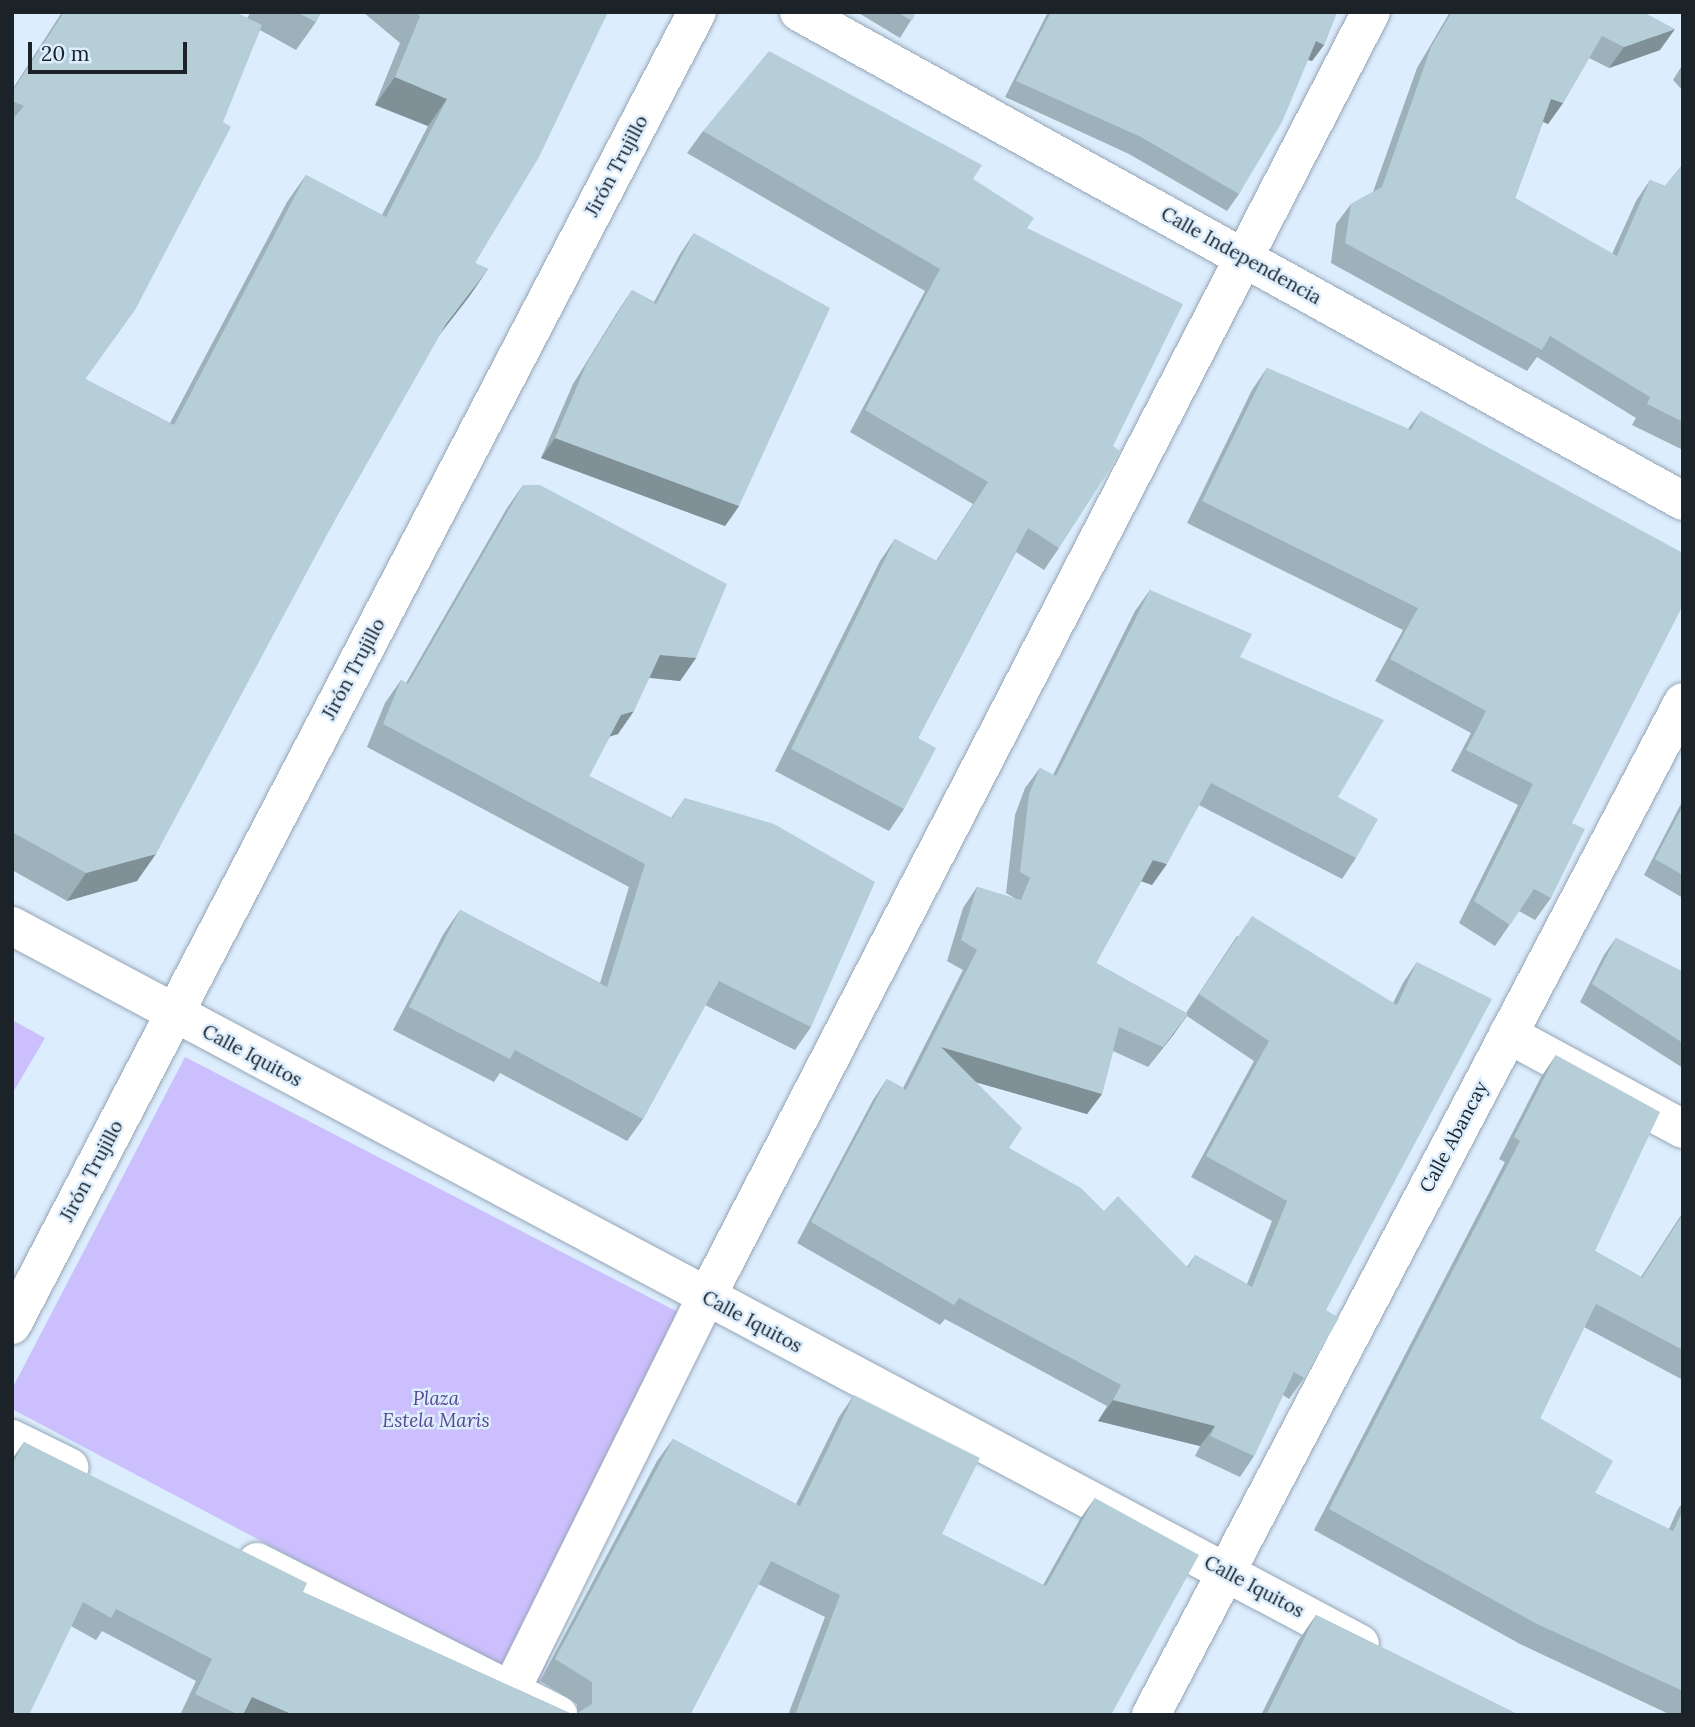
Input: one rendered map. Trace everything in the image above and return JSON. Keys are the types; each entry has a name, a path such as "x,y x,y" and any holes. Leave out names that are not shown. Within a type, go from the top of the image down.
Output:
{"street":[{"name":"Jirón Trujillo","path":"12,1325 697,12"},
{"name":"Calle Independencia","path":"799,12 1683,501"},
{"path":"511,1690 706,1298 1246,259 1370,12"},
{"name":"Calle Abancay","path":"1151,1715 1683,702"},
{"name":"Calle Iquitos","path":"12,926 706,1298 1396,1663"},
{"path":"1508,1034 1683,1129"},
{"path":"12,1439 100,1483"},
{"path":"224,1546 558,1715"}],"green space":[{"path":"12,1020 45,1038 12,1094"},
{"name":"Plaza Estela Maris","path":"185,1057 699,1323 537,1687 12,1409 12,1389"}],"building":[{"path":"64,12 235,12 262,25 223,122 231,127 136,308 85,379 174,425 306,175 386,217 447,99 395,77 420,16 415,12 608,12 539,157 475,263 488,269 446,324 338,514 156,854 86,873 12,832 12,120 24,106 12,101 12,92"},
{"path":"296,12 321,12 316,22"},
{"path":"897,12 916,12 912,21"},
{"path":"1051,12 1337,12 1324,45 1316,41 1282,122 1239,194 1141,137 1016,81"},
{"path":"1452,12 1643,12 1675,29 1624,47 1602,36 1563,103 1551,99 1515,198 1617,256 1650,180 1665,186 1683,164 1683,422 1647,404 1650,397 1550,336 1542,350 1345,243 1351,204 1382,187 1431,47"},
{"path":"769,51 982,165 973,179 1034,218 1027,228 1183,304 1113,446 1121,452 1059,548 1028,528 918,738 936,748 904,809 791,749 895,539 937,561 988,482 865,410 940,269 703,131"},
{"path":"694,233 830,308 739,506 555,438 587,363 632,290 656,304"},
{"path":"1267,368 1411,430 1421,411 1683,553 1683,605 1572,823 1585,829 1551,898 1534,889 1510,925 1474,901 1533,784 1466,750 1486,711 1390,659 1418,608 1202,501"},
{"path":"523,485 540,485 727,584 696,658 660,655 634,711 621,715 589,776 672,818 685,798 774,824 875,882 811,1027 719,981 643,1119 515,1050 510,1059 409,1007 460,910 607,987 645,864 383,724 401,680 408,684"},
{"path":"1150,590 1252,634 1240,657 1384,720 1338,797 1378,819 1356,858 1211,783 1167,864 1153,860 1096,963 1188,1014 1163,1047 1119,1027 1102,1094 941,1047 1022,1128 1009,1148 1081,1188 1104,1211 1118,1196 1188,1268 1195,1255 1252,1287 1287,1201 1206,1156 1269,1041 1199,994 1252,916 1397,1005 1417,962 1492,999 1326,1310 1339,1318 1304,1378 1294,1372 1254,1456 1210,1436 1215,1426 1113,1400 1121,1385 959,1298 954,1305 811,1222 887,1079 906,1090 977,950 961,940 977,887 1021,900 1030,878 1020,872 1029,794 1040,768 1056,776"},
{"path":"1683,806 1683,875 1655,859"},
{"path":"1616,938 1683,972 1683,1043 1592,984"},
{"path":"1556,1055 1660,1112 1595,1251 1642,1278 1683,1214 1683,1350 1596,1304 1540,1418 1613,1461 1595,1493 1673,1531 1683,1510 1683,1691 1535,1623 1329,1509 1520,1141 1514,1137"},
{"path":"854,1395 980,1458 942,1534 1046,1586 1095,1498 1199,1555 1111,1715 795,1715 840,1595 771,1561 690,1715 574,1715 592,1704 592,1682 555,1659 673,1439 800,1506"},
{"path":"24,1442 307,1583 303,1592 574,1715 294,1715 252,1697 243,1715 239,1715 195,1694 212,1659 116,1609 111,1618 83,1602 29,1715 12,1715 12,1465"},
{"path":"1316,1615 1519,1715 1266,1715"}]}
